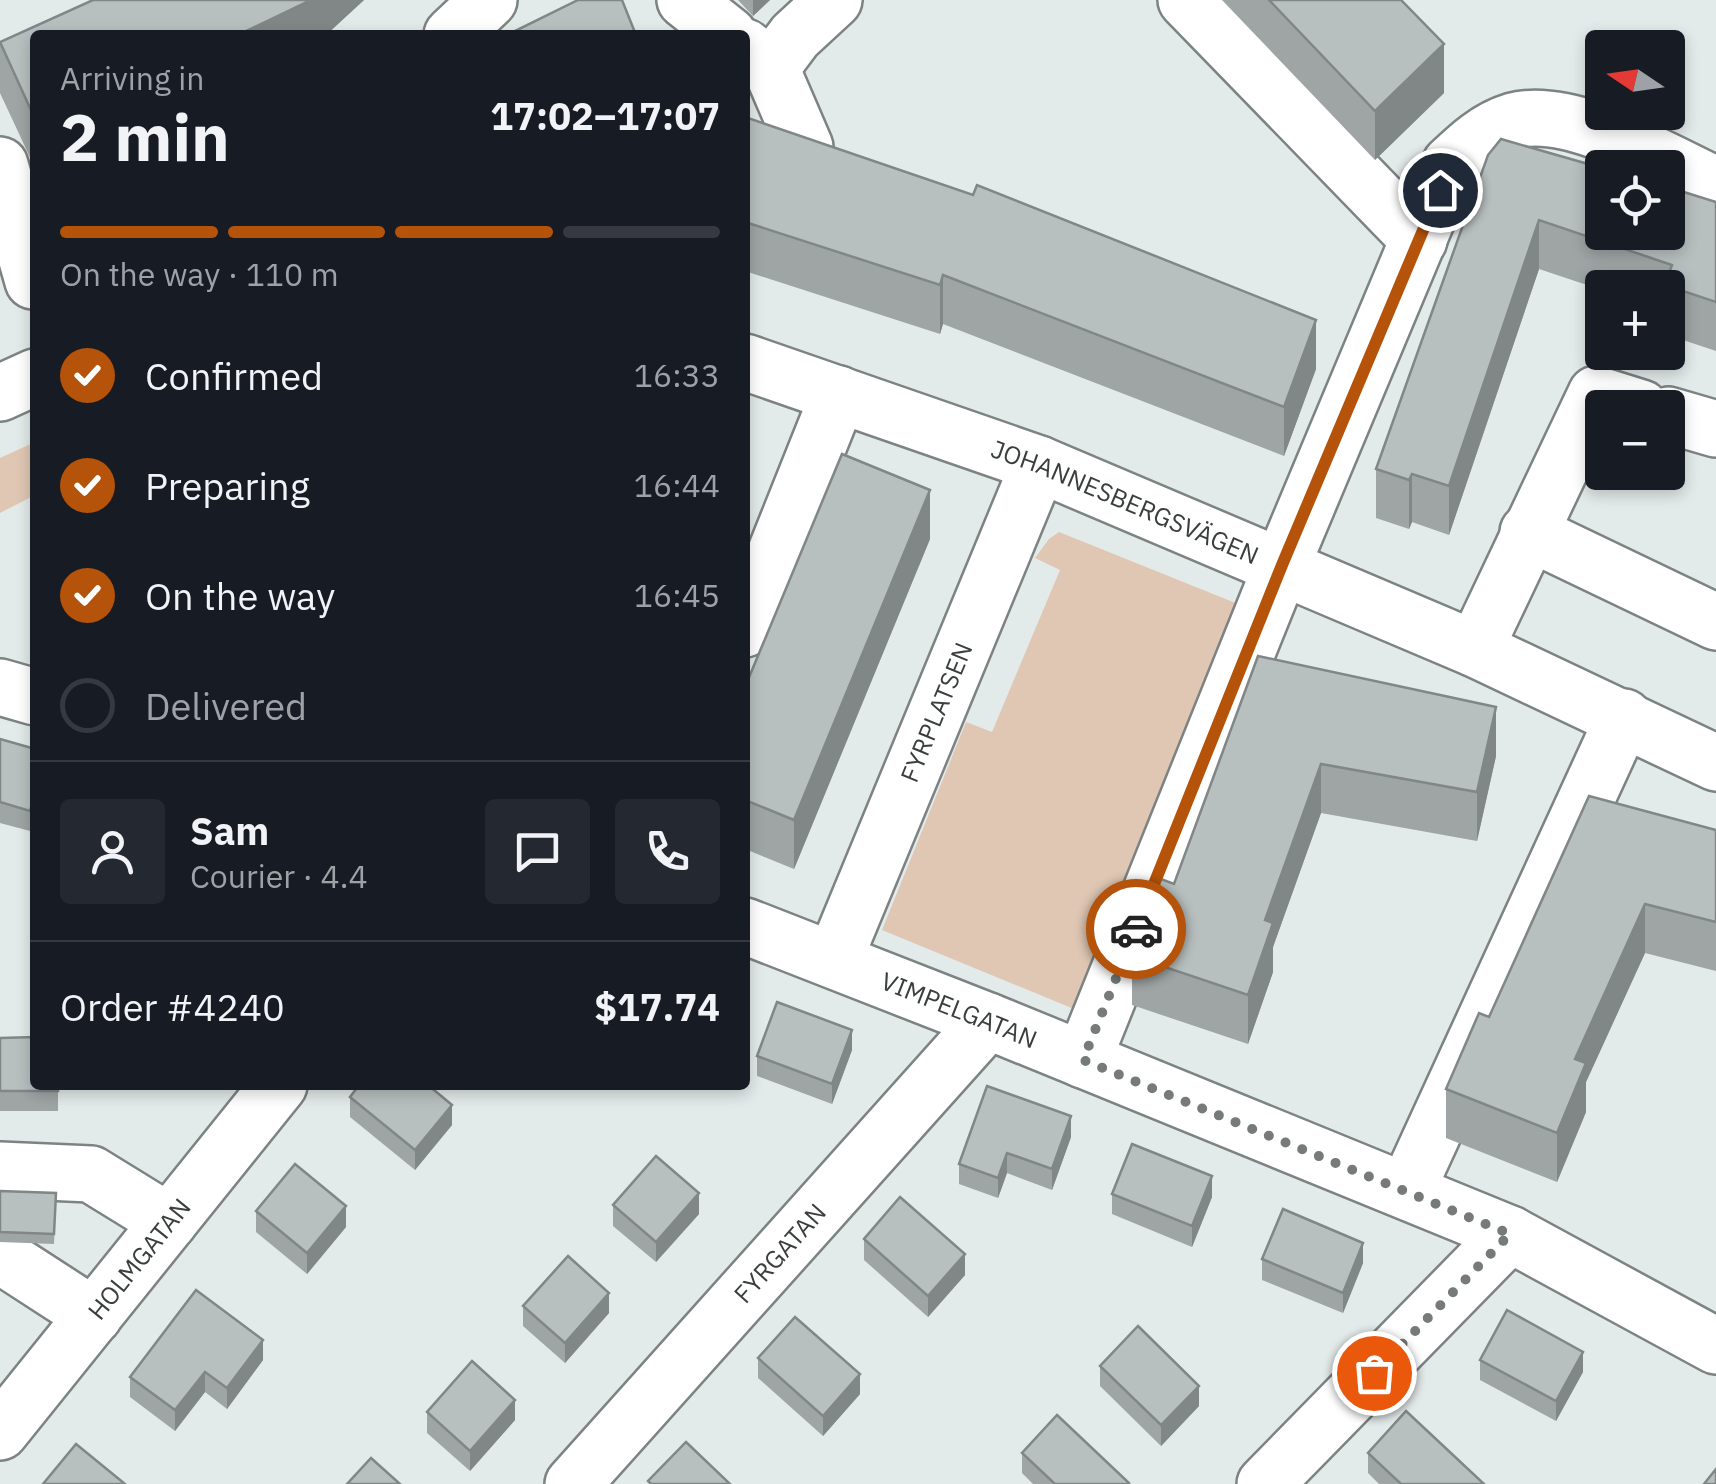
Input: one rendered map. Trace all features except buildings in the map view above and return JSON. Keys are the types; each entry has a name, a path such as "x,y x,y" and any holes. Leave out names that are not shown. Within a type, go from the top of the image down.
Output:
{"street":[{"path":"457,30 489,0"},
{"path":"685,0 723,30"},
{"path":"750,49 795,36 834,0"},
{"path":"1186,0 1419,240"},
{"path":"750,53 804,147"},
{"path":"1083,1060 1282,565 1450,164 1478,138 1514,121 1549,117 1590,128 1716,185"},
{"path":"0,165 23,285"},
{"name":"JOHANNESBERGSVÄGEN","path":"750,364 1040,464 1475,648 1716,763"},
{"path":"0,394 30,379"},
{"path":"750,616 839,394"},
{"path":"1475,648 1585,416"},
{"path":"1685,420 1716,429"},
{"name":"FYRPLATSEN","path":"834,960 1040,464"},
{"path":"1528,532 1716,622"},
{"path":"0,687 30,696"},
{"path":"1407,1190 1624,717"},
{"name":"VIMPELGATAN","path":"750,928 1407,1190 1510,1234 1712,1333"},
{"name":"FYRGATAN","path":"573,1484 988,1021"},
{"name":"HOLMGATAN","path":"0,1432 275,1090"},
{"path":"0,1170 92,1174 169,1222"},
{"path":"1265,1484 1510,1234"},
{"path":"6,1259 94,1316"}],"shaded area":[{"path":"30,444 30,498 0,513 0,458"},
{"path":"1059,532 1243,606 1079,1011 882,930 966,722 992,732 1060,570 1035,558"}],"way so far":[{"path":"1136,929 1083,1060 1510,1234 1374,1373"}],"route":[{"path":"1136,929 1282,565 1440,190"}]}
